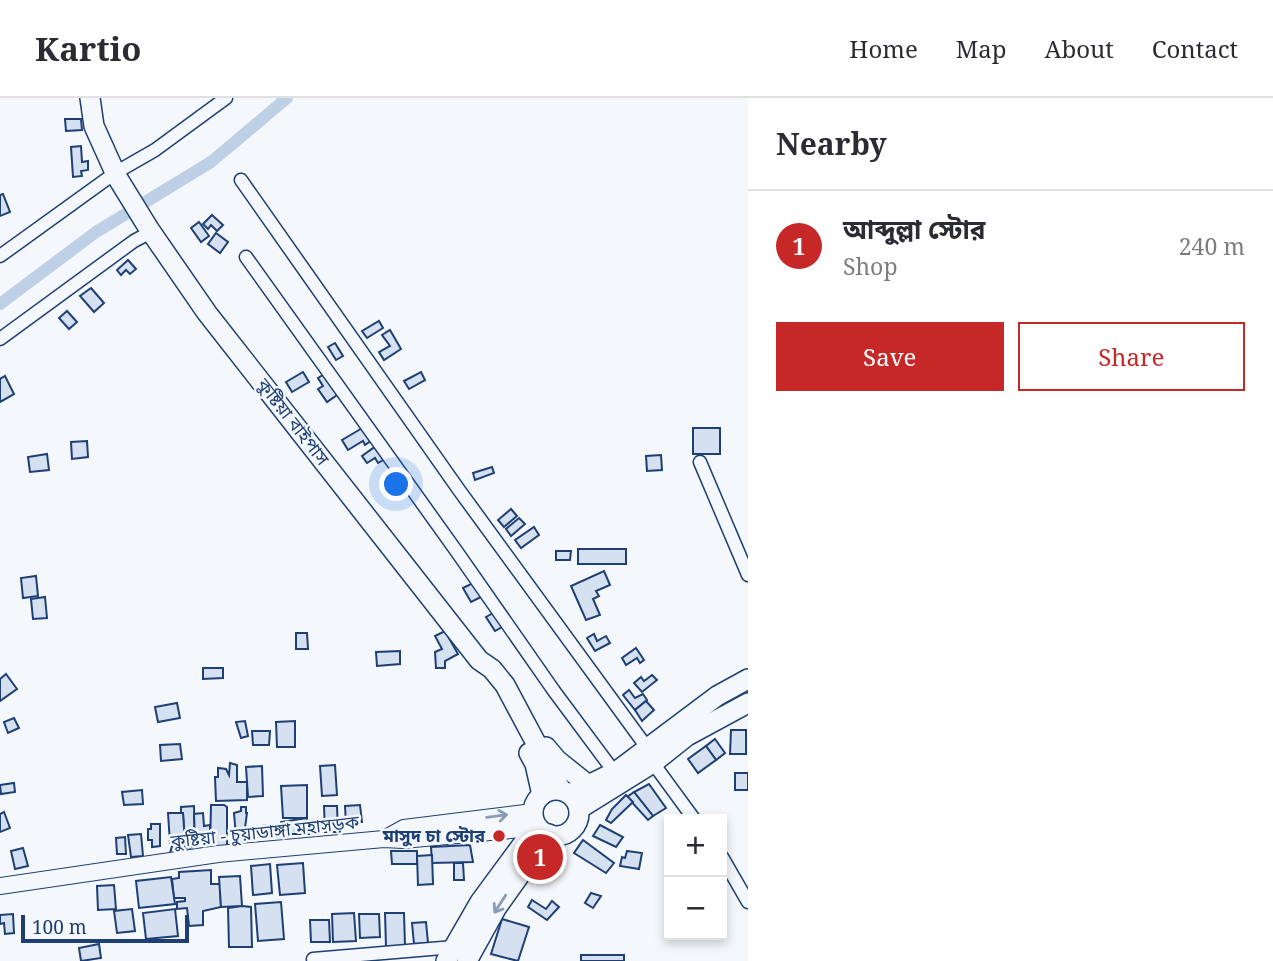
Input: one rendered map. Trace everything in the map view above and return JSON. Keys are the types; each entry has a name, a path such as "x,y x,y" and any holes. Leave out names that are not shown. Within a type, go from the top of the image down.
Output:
{"highway":[{"name":"কুষ্টিয়া বাইপাস","path":"90,98 94,126 116,175 207,313 479,660 492,669 505,685 513,713 553,807"},
{"path":"456,956 465,927 480,902 553,807 617,776 646,760 687,736 745,705 740,684 684,720 646,760"},
{"path":"513,713 527,787 553,807"},
{"path":"456,956 497,907 553,807 556,760 513,713"},
{"path":"553,807 617,776"}],"main road":[{"name":"কুষ্টিয়া - চুয়াডাঙ্গা মহাসড়ক","path":"0,886 218,854 384,839 402,841 522,829 553,807"}],"street":[{"path":"0,256 226,98"},
{"path":"241,180 646,760 690,814"},
{"path":"0,339 150,230"},
{"path":"246,257 617,776"},
{"path":"700,461 748,575"},
{"path":"727,866 748,902"},
{"path":"313,959 456,956"}],"building":[{"path":"65,119 81,119 82,130 66,131"},
{"path":"81,146 82,162 88,161 88,170 81,171 82,176 73,177 71,147"},
{"path":"3,194 10,212 0,216 0,195"},
{"path":"212,215 223,225 217,231 211,225 208,229 203,224"},
{"path":"199,222 209,236 201,242 191,228"},
{"path":"216,233 228,242 220,253 208,244"},
{"path":"128,260 136,269 130,274 126,270 121,275 117,270"},
{"path":"91,288 104,303 94,312 80,296"},
{"path":"67,311 77,322 69,329 59,318"},
{"path":"379,321 383,328 367,338 362,331"},
{"path":"390,330 401,349 384,360 379,352 390,346 382,335"},
{"path":"335,343 343,356 336,360 328,347"},
{"path":"303,372 309,382 292,392 286,382"},
{"path":"421,372 425,380 409,389 404,381"},
{"path":"326,373 340,393 327,402 318,389 323,386 318,378"},
{"path":"5,376 14,394 0,402 0,379"},
{"path":"364,427 372,440 365,445 363,441 348,450 342,440"},
{"path":"693,428 720,428 720,454 693,454"},
{"path":"87,441 88,457 72,459 71,442"},
{"path":"376,446 385,459 378,463 375,458 367,463 362,456"},
{"path":"47,454 49,470 30,472 28,457"},
{"path":"661,455 662,470 647,471 646,456"},
{"path":"492,467 494,473 475,480 473,473"},
{"path":"511,509 517,516 504,527 498,520"},
{"path":"519,518 525,524 511,536 506,529"},
{"path":"534,527 539,535 521,548 515,540"},
{"path":"578,549 626,549 626,564 578,564"},
{"path":"556,551 571,551 570,560 556,560"},
{"path":"604,571 610,585 596,591 599,596 593,599 600,615 586,620 571,586"},
{"path":"36,576 38,596 23,598 21,578"},
{"path":"475,582 483,596 471,602 463,588"},
{"path":"45,597 47,618 33,619 31,599"},
{"path":"495,612 504,626 495,631 486,617"},
{"path":"445,631 458,654 445,661 445,668 436,668 435,652 442,649 435,636"},
{"path":"296,633 307,633 308,649 296,649"},
{"path":"594,634 597,641 606,636 610,643 595,651 587,638"},
{"path":"636,648 644,660 640,663 637,658 626,665 622,658"},
{"path":"400,651 400,664 377,666 376,652"},
{"path":"203,668 223,668 223,678 203,679"},
{"path":"6,674 17,689 0,701 0,679"},
{"path":"652,675 657,680 642,692 634,683 641,677 644,681"},
{"path":"629,690 635,698 643,694 647,700 635,710 623,695"},
{"path":"646,701 654,710 642,721 635,710"},
{"path":"177,703 180,718 158,722 155,707"},
{"path":"14,718 19,728 8,733 4,722"},
{"path":"245,721 248,736 241,738 236,722"},
{"path":"295,721 295,747 277,747 276,722"},
{"path":"731,730 746,730 746,754 730,754"},
{"path":"252,731 270,731 269,745 253,745"},
{"path":"715,739 725,753 716,760 706,746"},
{"path":"180,744 182,759 161,761 160,745"},
{"path":"706,746 716,760 698,773 688,759"},
{"path":"230,763 237,765 237,782 247,782 247,800 216,801 215,777 218,777 218,768 226,769 229,775"},
{"path":"335,765 337,795 322,796 320,766"},
{"path":"262,766 263,796 248,797 246,767"},
{"path":"735,773 748,773 748,790 735,790"},
{"path":"14,783 15,792 1,794 0,785"},
{"path":"649,784 666,808 653,816 634,792"},
{"path":"307,785 307,818 283,818 281,786"},
{"path":"142,790 143,804 124,805 122,792"},
{"path":"634,792 653,816 648,820 627,797"},
{"path":"626,795 633,802 611,823 606,820 612,809"},
{"path":"211,805 227,807 227,848 210,849"},
{"path":"360,805 362,822 346,824 345,806"},
{"path":"194,806 195,847 185,848 181,807"},
{"path":"324,806 337,806 338,832 325,832"},
{"path":"241,807 246,807 248,848 237,849 234,813 241,811"},
{"path":"4,812 10,828 0,832 0,814"},
{"path":"168,813 183,813 185,842 170,843"},
{"path":"203,813 204,826 210,825 210,841 195,842 194,814"},
{"path":"307,818 309,834 282,834 281,822"},
{"path":"151,824 160,824 160,846 152,847 152,840 148,840"},
{"path":"269,825 269,837 247,837 247,828"},
{"path":"600,825 623,837 616,847 593,836"},
{"path":"141,834 143,856 131,857 128,835"},
{"path":"125,837 126,854 117,854 116,838"},
{"path":"583,840 614,863 606,873 574,853"},
{"path":"185,842 185,848 190,847 189,853 170,853 173,843"},
{"path":"470,845 473,862 432,863 431,847"},
{"path":"23,848 28,866 15,869 11,851"},
{"path":"391,851 417,851 417,864 392,864"},
{"path":"627,851 642,853 639,869 620,866"},
{"path":"432,855 433,884 418,885 417,856"},
{"path":"303,863 305,893 280,895 277,865"},
{"path":"454,863 463,863 464,880 454,880"},
{"path":"270,864 272,893 253,895 251,866"},
{"path":"211,870 211,884 220,884 221,907 203,911 203,925 189,926 187,908 177,909 177,902 185,901 185,898 174,898 172,879 179,878 179,872"},
{"path":"240,876 242,906 221,907 219,877"},
{"path":"171,877 175,904 139,908 136,881"},
{"path":"114,885 116,909 98,910 97,886"},
{"path":"591,893 601,896 593,908 585,903"},
{"path":"532,900 546,909 552,901 559,907 547,920 528,907"},
{"path":"281,902 284,939 258,941 255,904"},
{"path":"251,907 252,947 229,947 228,908"},
{"path":"132,909 135,931 117,933 114,911"},
{"path":"175,909 178,936 146,939 143,913"},
{"path":"354,913 356,941 333,942 332,914"},
{"path":"385,913 404,913 405,946 386,947"},
{"path":"13,914 14,933 5,934 4,923 0,924 0,915"},
{"path":"359,914 379,914 380,937 360,938"},
{"path":"502,919 529,927 518,961 491,954"},
{"path":"310,920 329,920 330,942 311,942"},
{"path":"426,922 428,943 414,944 412,923"},
{"path":"99,944 101,958 81,961 79,948"},
{"path":"581,955 624,955 624,961 581,961"}],"waterway":[{"path":"0,304 96,232 211,162 287,98"}],"place":[{"name":"মাসুদ চা স্টোর","path":"499,836"},
{"name":"আব্দুল্লা স্টোর","path":"540,857"}]}
